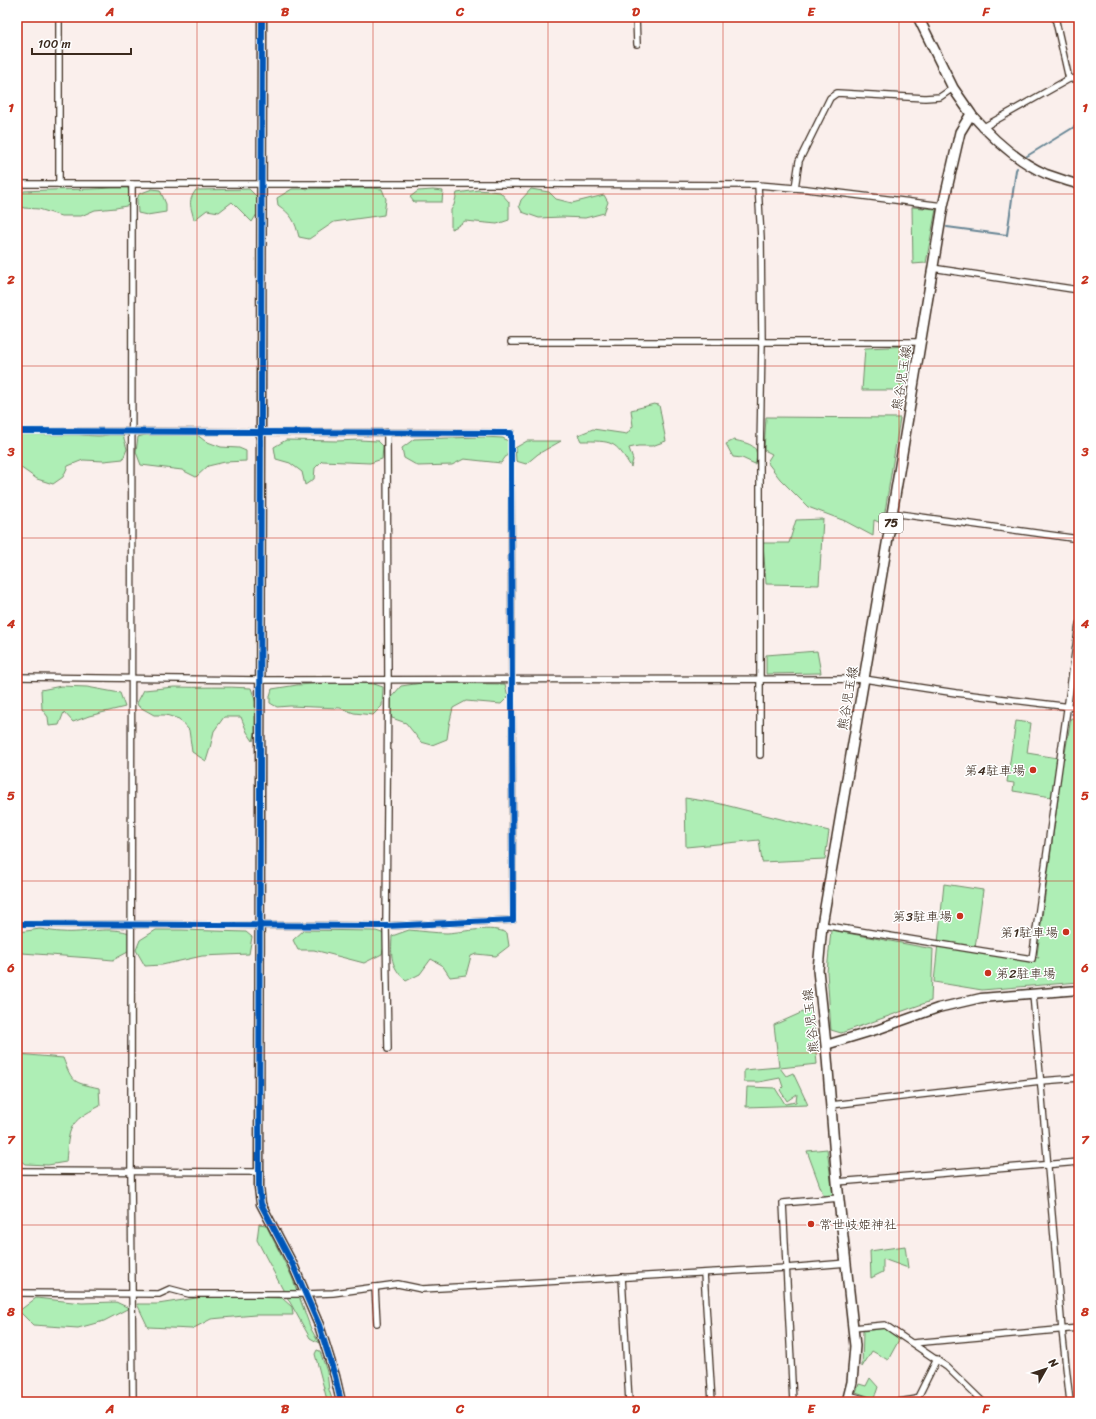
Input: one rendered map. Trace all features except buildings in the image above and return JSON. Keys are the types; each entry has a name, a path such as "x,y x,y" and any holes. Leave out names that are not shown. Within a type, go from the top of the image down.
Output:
{"main road":[{"path":"918,17 952,88 970,114"},
{"name":"熊谷児玉線","path":"848,1398 852,1382 854,1354 853,1328 837,1182 826,1045 818,970 822,925 943,206 960,132 970,114"}],"street":[{"path":"59,17 59,184"},
{"path":"262,17 259,1187 261,1204 267,1218 281,1241 306,1294 326,1342 341,1402"},
{"path":"636,17 636,44"},
{"path":"1055,17 1069,79"},
{"path":"982,128 1069,79 1079,78"},
{"path":"795,188 799,161 830,98 837,93 925,98 940,97 952,88"},
{"path":"970,114 982,128 999,143 1024,161 1047,174 1079,185"},
{"path":"17,184 261,183 758,185 943,206"},
{"path":"132,184 131,1171 133,1402"},
{"path":"758,185 761,238 762,342 760,458 760,755"},
{"path":"932,268 1079,290"},
{"path":"511,342 920,342"},
{"path":"17,431 512,432 513,920 386,926 17,924"},
{"path":"387,432 388,679 386,926 388,1049"},
{"path":"892,513 1079,539"},
{"path":"822,925 1032,959 1069,706 1079,624"},
{"path":"17,677 260,680 864,679 956,693 1079,708"},
{"path":"826,1045 879,1029 938,1008 981,998 1079,990"},
{"path":"1033,994 1049,1165 1062,1330 1070,1402"},
{"path":"831,1105 1079,1078"},
{"path":"837,1182 1079,1162"},
{"path":"17,1171 260,1172"},
{"path":"793,1402 783,1204 839,1198"},
{"path":"17,1293 132,1295 159,1294 170,1289 189,1294 306,1294 333,1293 398,1284 422,1289 622,1277 704,1274 847,1263"},
{"path":"704,1274 712,1402"},
{"path":"622,1277 629,1402"},
{"path":"375,1287 377,1323"},
{"path":"853,1328 885,1325 937,1359 984,1402"},
{"path":"913,1343 1079,1328"},
{"path":"898,1402 919,1401 937,1359"},
{"path":"848,1398 875,1402"}],"green space":[{"path":"128,188 131,205 95,210 81,216 61,216 39,209 24,208 17,205 17,202 24,191"},
{"path":"152,189 160,190 166,204 166,212 147,215 138,213 137,200 139,194"},
{"path":"249,189 258,198 257,214 252,222 232,202 219,212 207,210 194,220 191,208 191,198 196,190"},
{"path":"292,189 382,189 386,199 384,215 334,222 309,239 299,237 292,219 287,212 278,205 277,198"},
{"path":"531,189 549,192 556,199 572,203 604,195 608,202 604,213 585,218 539,218 522,212 519,206 521,200"},
{"path":"478,190 500,192 509,202 509,220 497,224 465,221 451,229 451,210 457,193"},
{"path":"418,191 443,191 442,202 414,202 410,197"},
{"path":"912,207 936,209 926,263 913,264"},
{"path":"912,346 903,390 862,390 865,348"},
{"path":"654,404 659,405 666,441 652,446 638,446 629,448 633,460 631,467 626,458 612,444 600,441 581,441 578,435 593,429 627,434 633,426 631,410"},
{"path":"766,417 900,418 883,524 874,520 873,536 845,521 808,507 780,479 767,462 772,454 764,450"},
{"path":"56,431 93,436 116,434 123,435 127,449 123,459 104,461 83,460 68,466 63,477 53,484 37,479 17,465 17,433"},
{"path":"152,433 196,434 205,441 221,447 239,448 246,451 246,461 225,462 208,466 196,477 182,470 141,465 136,452 138,437"},
{"path":"483,437 503,438 509,442 507,455 501,463 464,459 452,465 418,466 404,458 402,448 414,439"},
{"path":"286,440 378,441 383,446 382,459 370,463 322,461 315,468 314,479 305,485 302,472 290,463 276,459 274,447"},
{"path":"734,440 753,446 756,453 755,464 742,458 733,457 726,444"},
{"path":"527,441 561,441 538,454 526,464 516,461 515,448"},
{"path":"823,519 819,585 766,584 763,543 789,543 796,520"},
{"path":"817,651 821,673 766,674 766,655"},
{"path":"349,682 374,684 383,687 382,706 373,715 354,713 340,708 290,706 277,707 270,703 272,689 297,685"},
{"path":"422,683 505,684 508,697 501,704 466,701 453,708 447,739 432,745 421,742 406,723 392,718 388,708 389,700 401,686"},
{"path":"61,686 87,687 120,693 125,707 89,716 73,722 64,712 59,725 49,726 48,717 42,709 41,690"},
{"path":"174,687 251,688 258,714 257,726 253,741 247,732 241,717 224,717 214,731 206,761 192,752 189,730 179,719 166,715 154,715 138,706 137,703 144,690"},
{"path":"1071,718 1079,719 1079,982 982,990 934,982 944,884 983,890 975,948 1039,958 1037,955 1058,798 1013,791 1014,783 1007,782 1016,721 1031,723 1027,753 1064,759"},
{"path":"685,798 717,803 829,831 825,859 762,862 759,840 686,847"},
{"path":"40,929 57,932 115,930 132,934 128,952 113,960 22,953 17,943 19,932"},
{"path":"493,929 507,933 509,946 496,956 476,954 471,956 466,975 450,977 442,965 431,959 420,974 406,981 394,965 392,955 392,936 409,930 447,933"},
{"path":"156,930 246,932 252,937 249,954 202,956 162,965 145,966 136,950 140,940"},
{"path":"304,930 376,931 382,933 386,939 382,954 364,963 314,950 298,950 293,940"},
{"path":"831,930 933,949 931,1001 841,1033 831,1030 827,972"},
{"path":"812,1008 817,1064 780,1068 786,1076 793,1073 808,1105 746,1107 747,1087 775,1088 785,1104 796,1102 797,1094 787,1101 780,1090 783,1087 780,1078 759,1082 744,1082 744,1070 779,1067 774,1025"},
{"path":"17,1054 63,1058 69,1073 75,1080 79,1083 99,1088 100,1106 82,1117 72,1127 68,1141 66,1162 48,1165 25,1164 17,1158"},
{"path":"827,1149 833,1196 824,1197 807,1151"},
{"path":"259,1224 266,1225 292,1277 311,1329 319,1343 310,1338 257,1240"},
{"path":"905,1246 908,1268 883,1259 883,1272 871,1278 870,1251"},
{"path":"209,1296 282,1298 292,1307 293,1315 255,1315 211,1319 192,1329 148,1327 137,1304 158,1304"},
{"path":"36,1298 82,1303 116,1302 129,1308 104,1321 78,1328 33,1325 19,1311"},
{"path":"885,1328 900,1338 888,1360 872,1351 862,1367 863,1331"},
{"path":"317,1350 320,1351 327,1372 329,1390 333,1402 329,1402 327,1400 315,1354"},
{"path":"870,1378 878,1387 873,1398 856,1392 859,1384 866,1386"}],"waterway":[{"path":"1027,156 1079,124"},
{"path":"947,227 1007,235 1017,168"},
{"path":"1072,714 1079,715"}],"cycle path":[{"path":"262,17 259,1187 261,1204 293,1265 319,1325 335,1376 341,1402"},
{"path":"17,431 511,433 513,920 386,926 17,924"}],"place":[{"name":"第4駐車場","path":"1033,770"},
{"name":"第3駐車場","path":"960,916"},
{"name":"第1駐車場","path":"1066,932"},
{"name":"第2駐車場","path":"988,973"},
{"name":"常世岐姫神社","path":"811,1224"}]}
